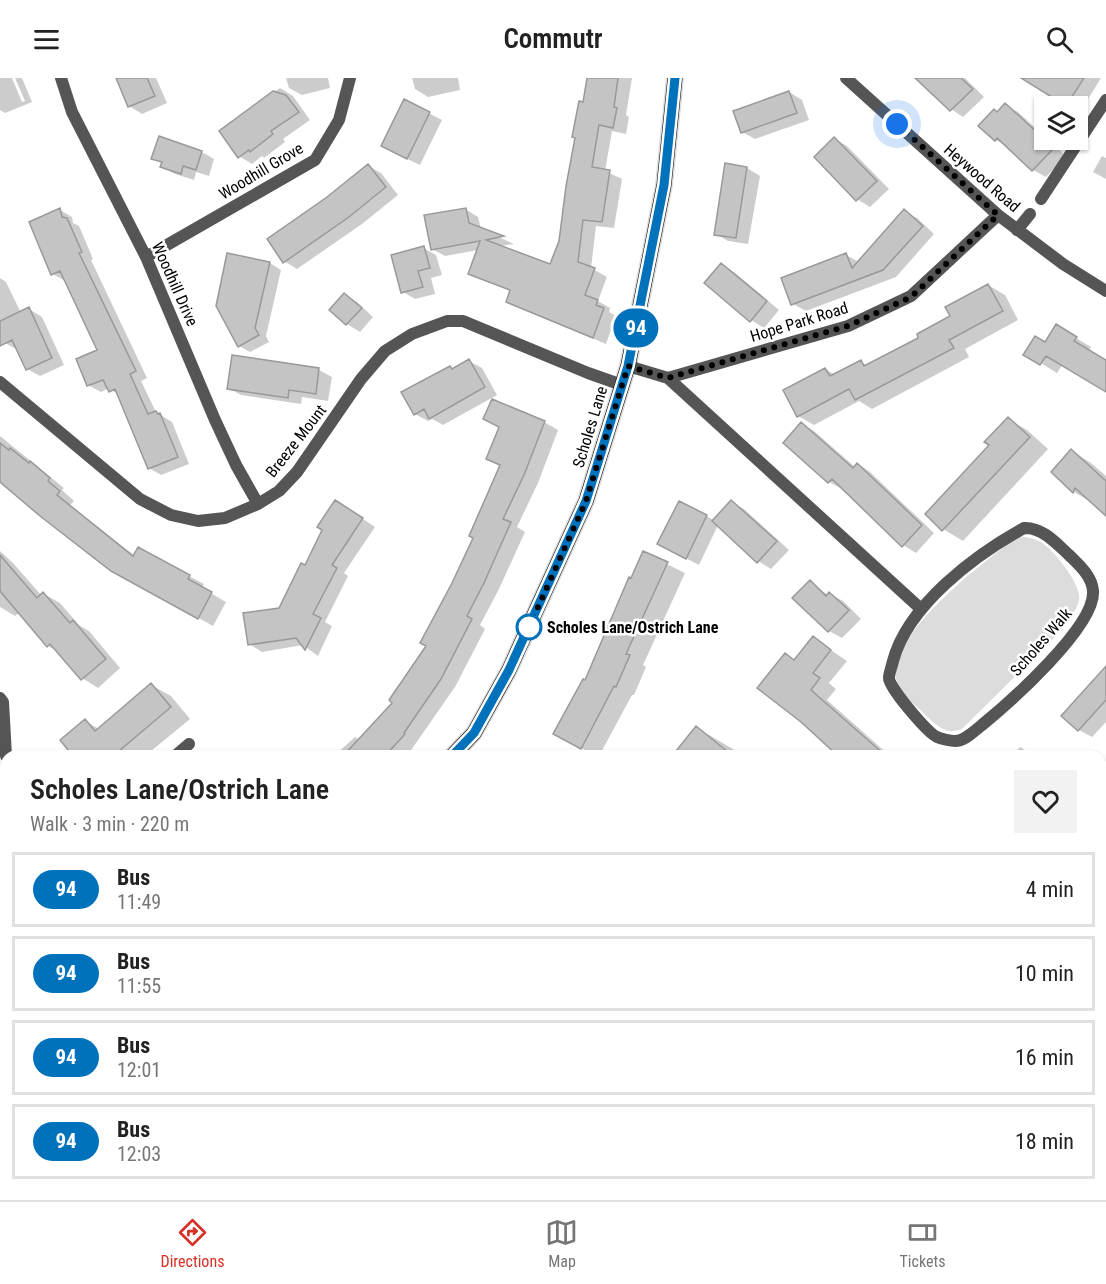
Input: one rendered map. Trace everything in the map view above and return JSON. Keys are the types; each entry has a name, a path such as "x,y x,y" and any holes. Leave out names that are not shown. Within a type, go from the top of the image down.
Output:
{"main road":[{"name":"Scholes Lane","path":"458,750 474,733 509,670 586,501 628,366 664,185 675,78"}],"street":[{"name":"Woodhill Drive","path":"61,78 72,112 147,257 215,420 236,465 258,504"},
{"name":"Woodhill Grove","path":"147,257 315,160 339,120 350,78"},
{"name":"Heywood Road","path":"846,78 998,215 1063,264 1106,291"},
{"path":"1041,199 1106,100"},
{"path":"1017,230 1030,214"},
{"name":"Hope Park Road","path":"628,366 668,378 848,326 911,297 998,215"},
{"name":"Breeze Mount","path":"0,382 140,499 171,515 198,521 225,518 258,504 279,491 297,472 361,379 385,351 412,334 447,321 464,321 622,385"},
{"path":"668,378 921,609"},
{"name":"Scholes Walk","path":"1024,528 1034,528 1054,541 1088,575 1094,594 1091,607 1069,640 1011,701 967,737 956,741 937,737 893,690 889,679 897,646 921,609 996,543 1024,528"},
{"path":"0,698 3,702 6,750"},
{"path":"182,750 189,744"}],"shaded area":[{"path":"1018,536 1041,542 1060,560 1076,586 1079,594 1078,604 1063,629 962,729 945,730 933,722 902,692 898,685 896,666 904,646 919,624 939,602"}],"building":[{"path":"116,78 147,78 155,96 128,107"},
{"path":"587,78 618,78 614,107 617,108 613,128 599,125 592,167 610,170 602,222 583,220 578,262 595,268 585,295 598,300 596,305 604,308 593,338 506,302 510,290 468,274 480,241 431,250 424,215 466,208 469,223 504,236 486,240 550,264 559,241 575,138 572,137 579,101 583,102"},
{"path":"915,78 961,78 973,89 950,111"},
{"path":"1021,78 1084,78 1072,96 1050,96"},
{"path":"273,91 286,95 299,112 271,131 273,134 250,152 249,150 238,158 219,131"},
{"path":"789,91 797,113 741,133 733,111"},
{"path":"404,99 430,112 407,159 381,146"},
{"path":"1005,103 1034,130 1034,150 1052,150 1032,171 997,138 995,141 978,126 994,109 997,112"},
{"path":"159,136 202,151 196,170 183,166 181,174 160,167 162,162 151,159"},
{"path":"834,137 877,181 856,201 814,157"},
{"path":"725,163 747,167 736,238 714,235"},
{"path":"368,164 386,187 349,217 283,263 267,239 327,197"},
{"path":"60,208 62,217 67,218 82,252 79,253 136,371 130,374 148,414 156,411 160,413 178,457 148,469 115,389 109,392 103,380 87,386 76,359 97,350 60,271 51,275 29,222"},
{"path":"904,209 923,226 883,270 791,305 781,278 846,253 852,268"},
{"path":"424,246 430,268 418,271 423,287 401,293 391,255"},
{"path":"227,253 270,262 255,328 259,335 238,347 216,306"},
{"path":"721,263 767,301 750,322 704,283"},
{"path":"988,284 1003,311 949,340 954,348 855,400 849,389 797,417 783,390 825,368 830,376 861,360 864,366 918,338 917,334 950,316 945,307"},
{"path":"344,293 362,308 346,325 329,310"},
{"path":"29,307 52,358 26,370 12,340 0,346 0,321"},
{"path":"1056,324 1077,337 1074,341 1106,360 1106,392 1046,356 1040,365 1023,355 1035,336 1045,342"},
{"path":"232,355 319,368 316,394 289,390 288,398 227,389"},
{"path":"469,359 485,387 429,419 424,409 414,415 401,392 450,366 452,369"},
{"path":"492,399 545,421 524,475 503,519 511,522 467,616 472,619 441,679 405,734 390,750 349,750 392,703 389,700 426,646 420,643 473,538 469,536 500,465 486,459 499,427 483,419"},
{"path":"1008,417 1030,437 942,531 925,514 989,445 984,442"},
{"path":"801,422 853,468 857,463 922,525 902,547 832,479 828,483 783,443"},
{"path":"0,443 29,463 30,461 50,478 48,481 60,491 57,495 133,556 138,547 190,575 188,579 212,592 198,619 111,571 0,482"},
{"path":"1071,449 1106,481 1106,516 1075,488 1073,493 1051,472"},
{"path":"335,500 363,518 332,565 337,568 313,614 321,618 305,650 296,638 248,645 243,613 279,608 301,563 305,565 322,530 317,527"},
{"path":"731,500 777,541 757,563 712,521"},
{"path":"679,501 707,515 686,559 657,544"},
{"path":"643,551 668,562 626,654 630,655 616,687 614,686 581,749 553,734 583,679 585,680 629,577 631,578"},
{"path":"0,555 37,598 43,592 70,623 73,620 106,659 81,680 50,644 47,647 0,591"},
{"path":"810,580 826,596 829,592 849,610 828,632 792,598"},
{"path":"813,636 831,650 813,673 820,678 811,690 879,750 831,750 801,722 757,688 785,653 794,660"},
{"path":"1106,666 1106,700 1078,731 1061,716"},
{"path":"151,683 171,707 120,750 68,750 60,740 85,719 95,731"},
{"path":"696,726 726,750 677,750"}],"bus line":[{"name":"94","path":"458,750 474,733 509,670 586,501 628,366 664,185 675,78"}],"place":[{"name":"Scholes Lane/Ostrich Lane","path":"529,627"}],"route":[{"path":"529,627 586,501 628,366 668,378 848,326 911,297 998,215 897,124"}]}
